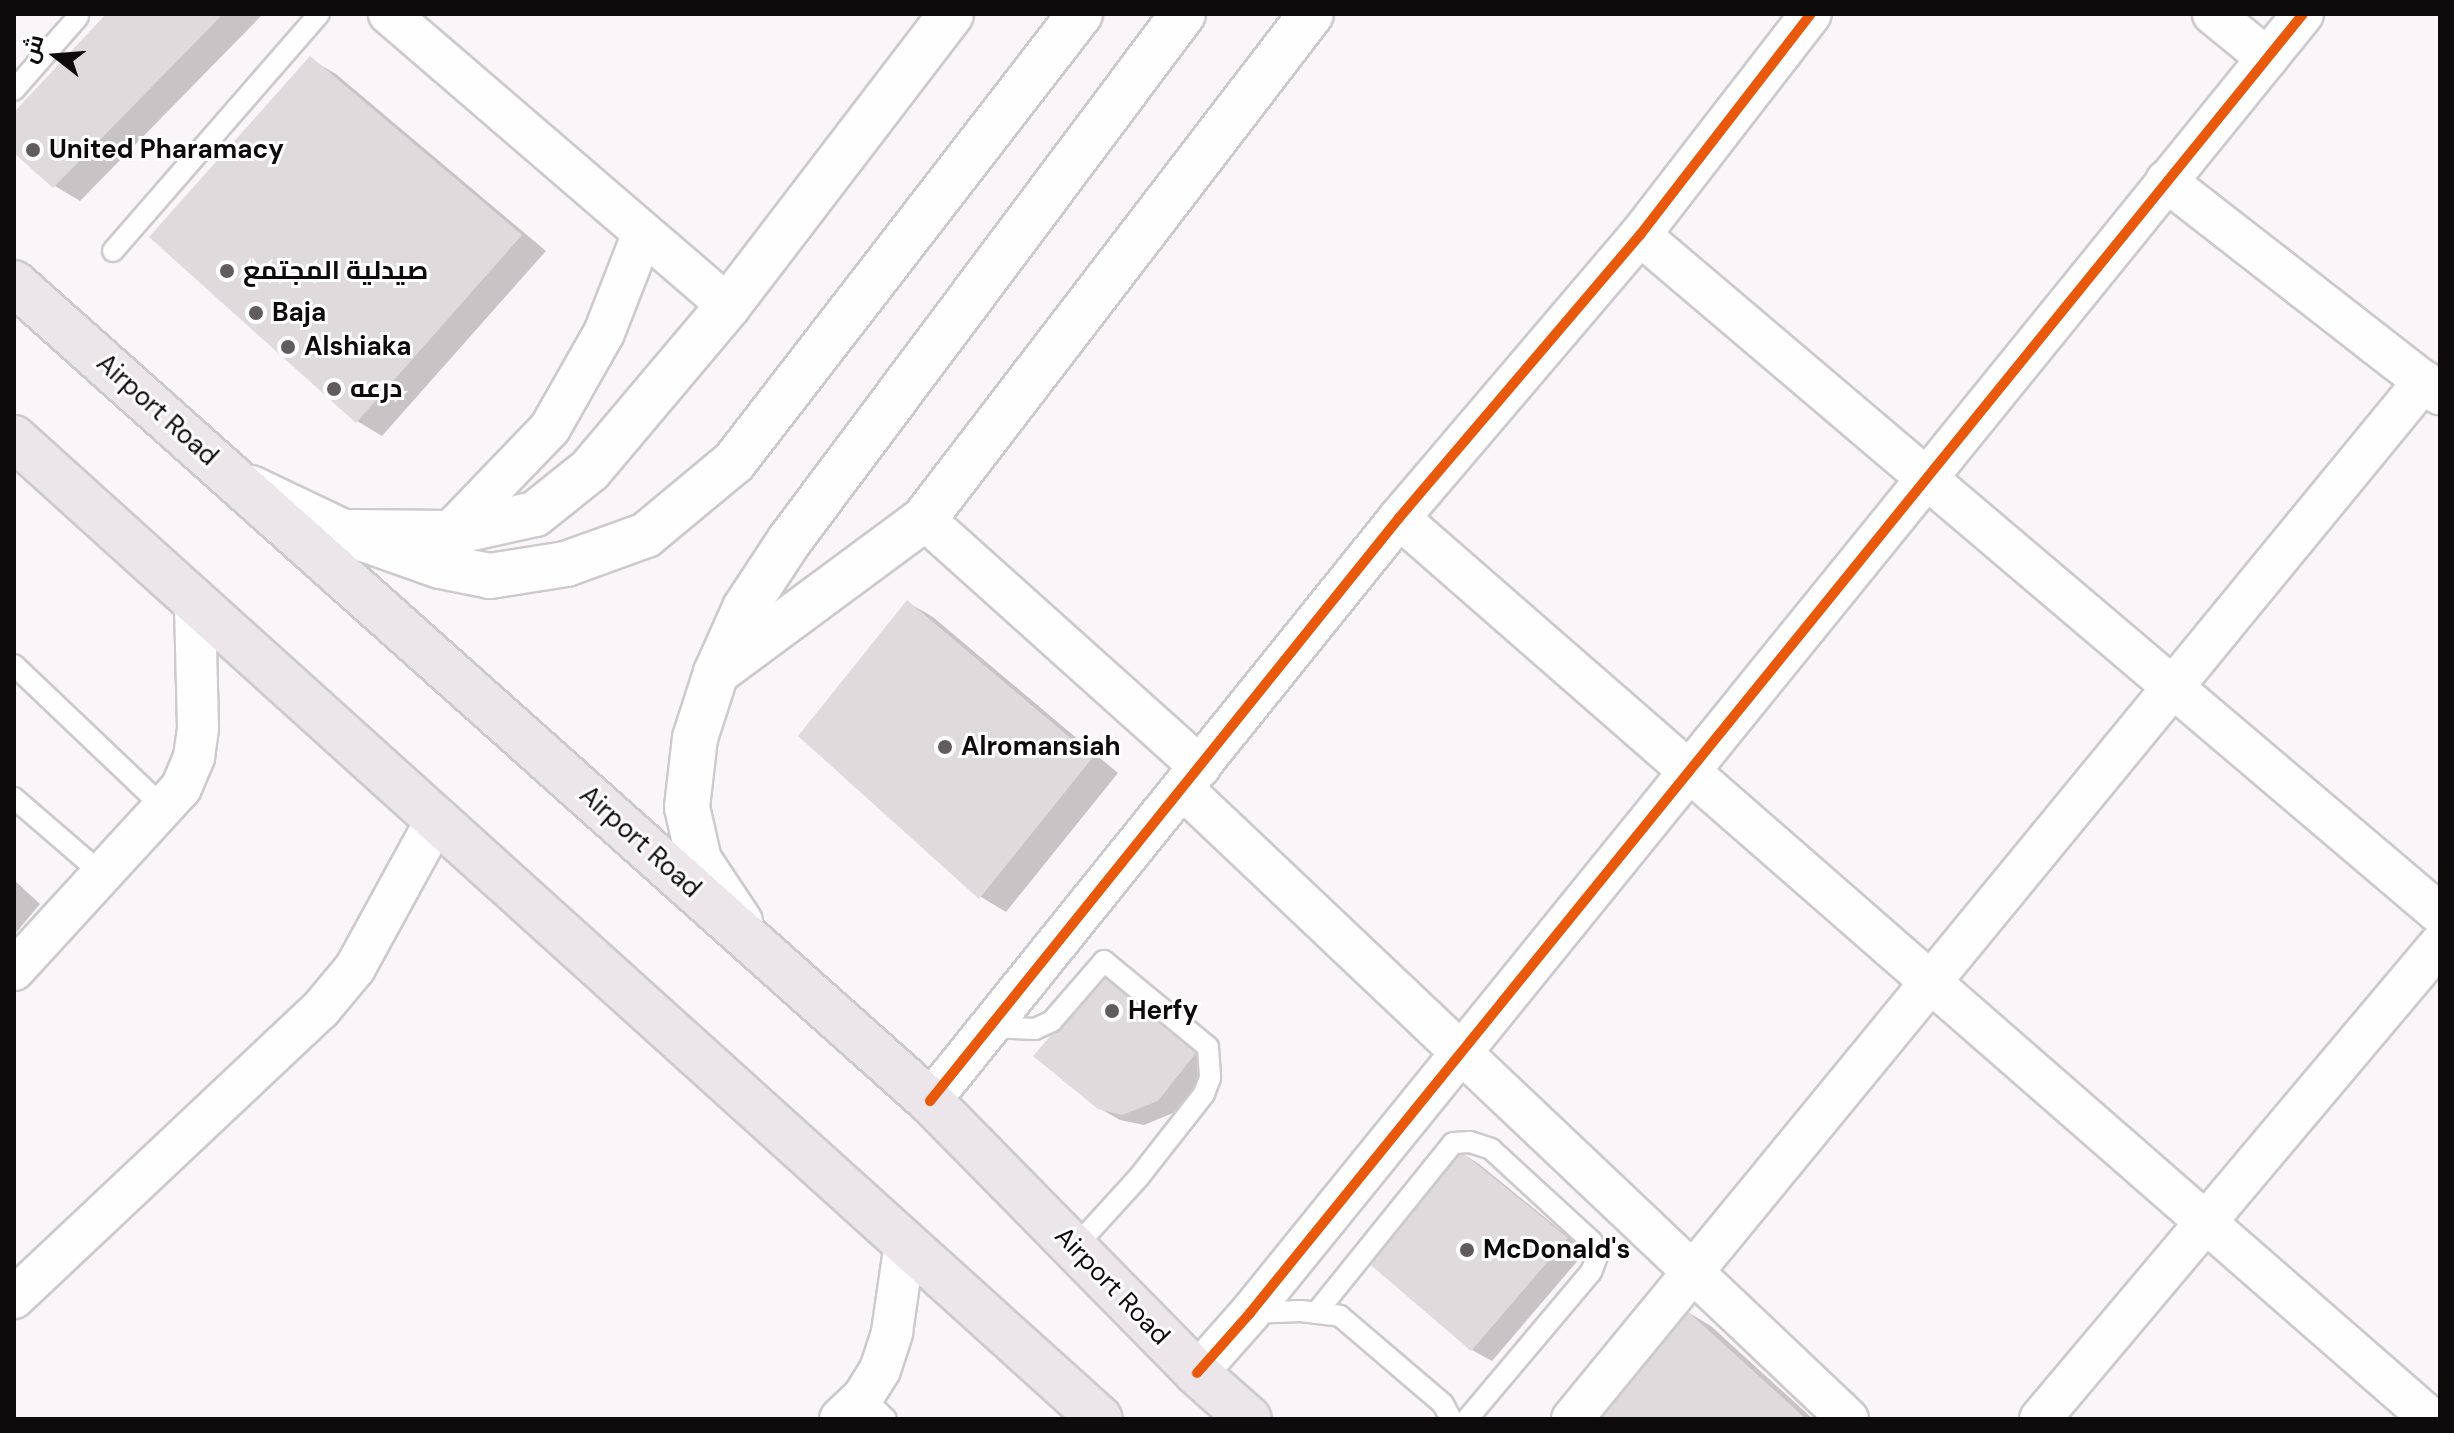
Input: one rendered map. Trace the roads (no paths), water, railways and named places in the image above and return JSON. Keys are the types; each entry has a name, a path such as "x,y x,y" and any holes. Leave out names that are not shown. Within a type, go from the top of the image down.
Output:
{"main road":[{"path":"341,531 449,533 535,514 590,470 728,306 951,14"},
{"path":"236,481 341,531 440,566 490,576 566,564 646,535 734,462 1080,14"},
{"path":"754,944 699,860 687,807 695,738 716,673 745,608 789,541 1183,14"},
{"path":"716,673 924,519 1311,14"},
{"name":"Airport Road","path":"14,283 930,1101 1197,1373 1249,1419"},
{"path":"14,438 1100,1419"}],"street":[{"path":"389,14 728,306"},
{"path":"930,1101 1399,518 1640,235 1811,14"},
{"path":"2213,14 2267,58"},
{"path":"1197,1373 1250,1313 1459,1051 2303,14"},
{"path":"1572,1419 2173,687 2432,387 2166,181"},
{"path":"449,533 550,428 604,333 643,233"},
{"path":"1640,235 2440,914"},
{"path":"1399,518 2431,1419"},
{"path":"924,519 1191,778 1459,1051 1848,1419"},
{"path":"14,970 181,788 194,757 198,728 195,602"},
{"path":"14,1298 320,1010 355,968 436,820"},
{"path":"2040,1419 2440,944"},
{"path":"863,1412 892,1332 905,1243"}],"lane":[{"path":"113,251 319,14"},
{"path":"14,90 78,17"},
{"path":"14,665 163,807"},
{"path":"14,798 102,874"},
{"path":"990,1027 1035,1029 1052,1021 1104,961 1208,1047 1210,1078 1204,1094 1139,1177 1075,1247"},
{"path":"1316,1313 1453,1143 1470,1142 1491,1149 1592,1242 1598,1254 1591,1272 1467,1419"},
{"path":"1250,1313 1340,1316 1443,1404 1451,1419"}],"place":[{"name":"United Pharamacy","path":"33,150"},
{"name":"صيدلية المجتمع","path":"227,271"},
{"name":"Baja","path":"256,313"},
{"name":"Alshiaka","path":"288,347"},
{"name":"درعه","path":"334,389"},
{"name":"Alromansiah","path":"945,747"},
{"name":"Herfy","path":"1112,1011"},
{"name":"McDonald's","path":"1467,1250"}]}
